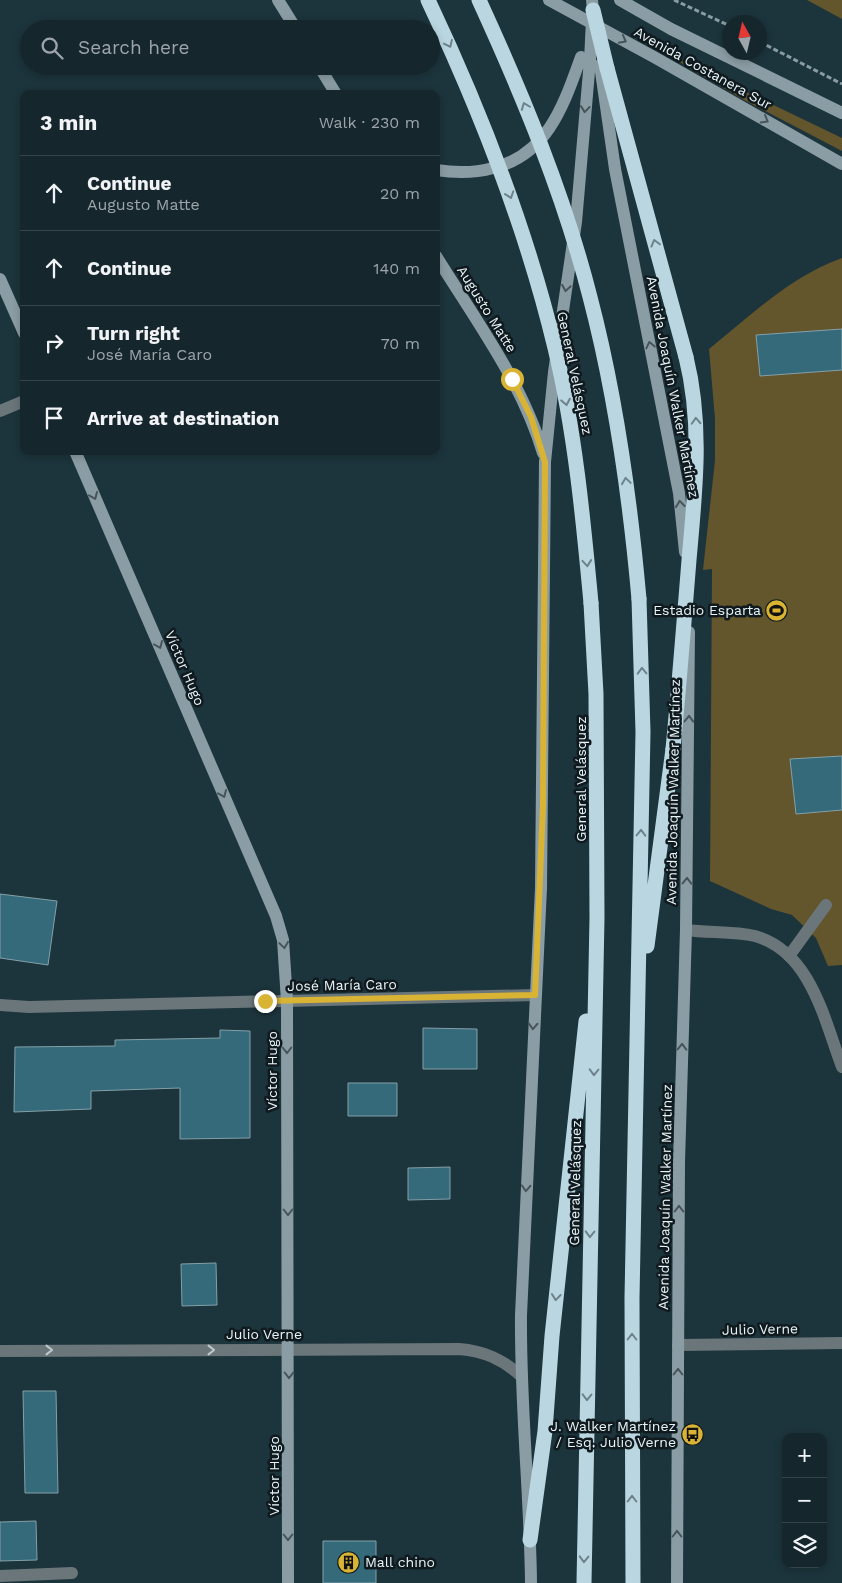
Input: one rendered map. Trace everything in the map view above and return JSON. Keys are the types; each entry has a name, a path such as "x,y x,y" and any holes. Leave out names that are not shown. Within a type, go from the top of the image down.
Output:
{"highway":[{"name":"General Velásquez","path":"428,0 437,20"},
{"path":"479,0 518,88 555,184 590,297 625,475 639,599 643,732 632,1298 632,1583"},
{"path":"592,5 595,62 686,357 692,380 696,414 697,486 674,749 636,1022"},
{"name":"General Velásquez","path":"440,27 482,121 520,226 555,349 574,448 591,603 596,694 597,918 584,1583"},
{"path":"530,1540 545,1431 552,1336 597,918"}],"main road":[{"path":"278,0 291,20"},
{"path":"285,0 292,20"},
{"name":"Avenida Costanera Sur","path":"549,0 842,164"},
{"name":"Avenida Costanera Sur","path":"620,0 671,29 842,113"},
{"path":"530,1583 530,1540 521,1376 522,1287 543,806 545,462 554,372 576,222 595,62 592,5"},
{"path":"440,170 464,172 485,170 520,159 536,147 549,131 595,62"},
{"name":"Avenida Joaquín Walker Martínez","path":"595,62 667,426 684,536 690,667 686,930 679,1162 677,1583"},
{"path":"324,75 334,90"},
{"name":"Augusto Matte","path":"440,263 522,398 531,417 545,462"},
{"path":"0,279 20,324"},
{"name":"Víctor Hugo","path":"77,455 276,916 284,940 287,1001 288,1583"}],"street":[{"path":"0,411 20,402"},
{"path":"789,956 826,905"},
{"path":"686,930 753,936 775,943 801,970 814,992 842,1067"},
{"name":"José María Caro","path":"0,1005 29,1007 535,995"},
{"name":"Julio Verne","path":"678,1345 842,1343"},
{"name":"Julio Verne","path":"0,1350 467,1349 500,1360 521,1376"},
{"path":"0,1576 72,1573"}],"path":[{"path":"674,0 722,22"},
{"path":"767,46 842,84"}],"shaded area":[{"path":"807,0 842,0 842,19"},
{"path":"659,50 842,138 842,151 744,100"},
{"name":"Estadio Esparta","path":"842,258 842,965 828,966 816,938 792,915 771,909 710,881 712,569 703,570 715,460 715,419 709,349 788,286 805,275"}],"building":[{"path":"842,329 842,370 760,376 756,335"},
{"path":"842,756 842,810 796,814 790,759"},
{"path":"0,894 57,901 48,965 0,958"},
{"path":"423,1028 477,1029 477,1069 423,1069"},
{"path":"220,1030 250,1031 250,1138 180,1139 180,1088 91,1091 91,1109 14,1112 15,1047 115,1046 115,1040 220,1038"},
{"path":"348,1083 397,1083 397,1116 348,1116"},
{"path":"450,1167 450,1199 408,1200 408,1168"},
{"path":"216,1263 217,1305 182,1306 181,1264"},
{"path":"23,1391 56,1391 58,1493 25,1493"},
{"path":"36,1521 37,1560 0,1561 0,1522"},
{"name":"Mall chino","path":"323,1541 376,1541 376,1583 323,1583"}],"place":[{"name":"Estadio Esparta","path":"777,610"},
{"name":"J. Walker Martínez / Esq. Julio Verne","path":"692,1434"},
{"name":"Mall chino","path":"349,1562"}],"route":[{"path":"265,1001 535,995 543,806 545,462 531,417 512,379"}]}
